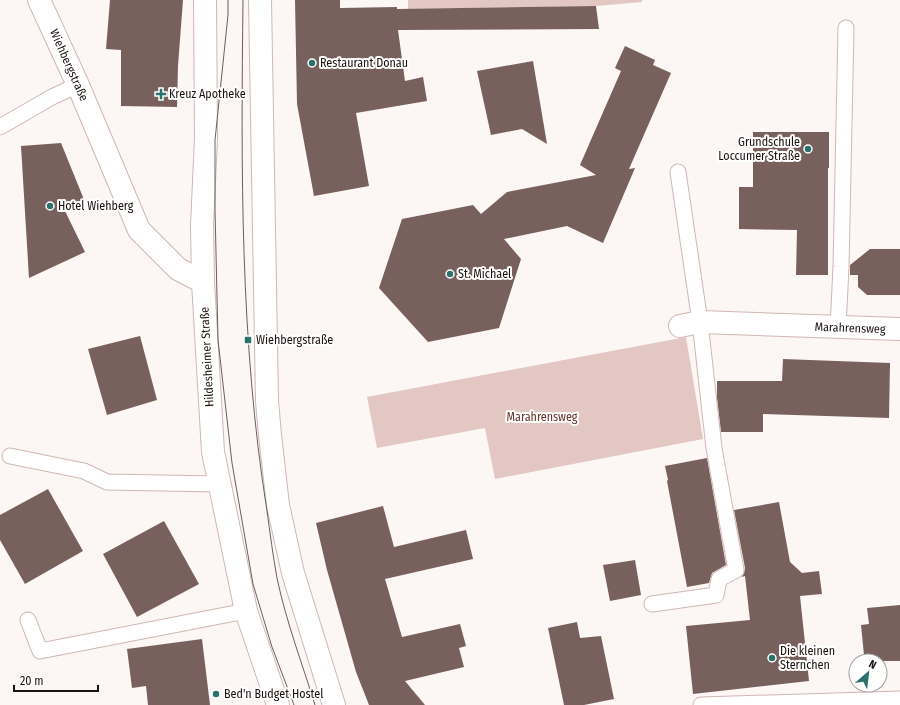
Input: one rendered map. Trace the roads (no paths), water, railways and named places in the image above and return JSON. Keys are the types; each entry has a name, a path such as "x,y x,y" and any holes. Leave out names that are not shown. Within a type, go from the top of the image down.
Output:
{"main road":[{"name":"Wiehbergstraße","path":"39,0 78,85 139,230 178,269 203,282"},
{"name":"Hildesheimer Straße","path":"205,0 206,138 202,226 203,282 213,452 246,611 278,705"},
{"path":"260,0 266,370 270,435 278,505 293,573 334,705"},
{"name":"Marahrensweg","path":"690,324 900,329"}],"lane":[{"path":"838,328 841,267 846,28"},
{"path":"0,127 52,97 78,85"},
{"path":"652,604 716,595 720,579 736,570 690,324 678,172"},
{"path":"10,456 84,471 107,482 219,484"},
{"path":"28,620 40,651 246,611"},
{"path":"701,705 900,700"}],"tram line":[{"path":"228,0 228,15 215,140 218,340 232,463 253,584 272,647 294,705"},
{"path":"243,0 242,128 244,256 247,320 258,447 277,578 290,626 315,705"}],"place":[{"name":"Restaurant Donau","path":"312,63"},
{"name":"Kreuz Apotheke","path":"161,94"},
{"name":"Grundschule Loccumer Straße","path":"808,149"},
{"name":"Hotel Wiehberg","path":"50,206"},
{"name":"St. Michael","path":"450,274"},
{"name":"Wiehbergstraße","path":"248,340"},
{"name":"Die kleinen Sternchen","path":"772,658"},
{"name":"Bed'n Budget Hostel","path":"216,694"}]}
